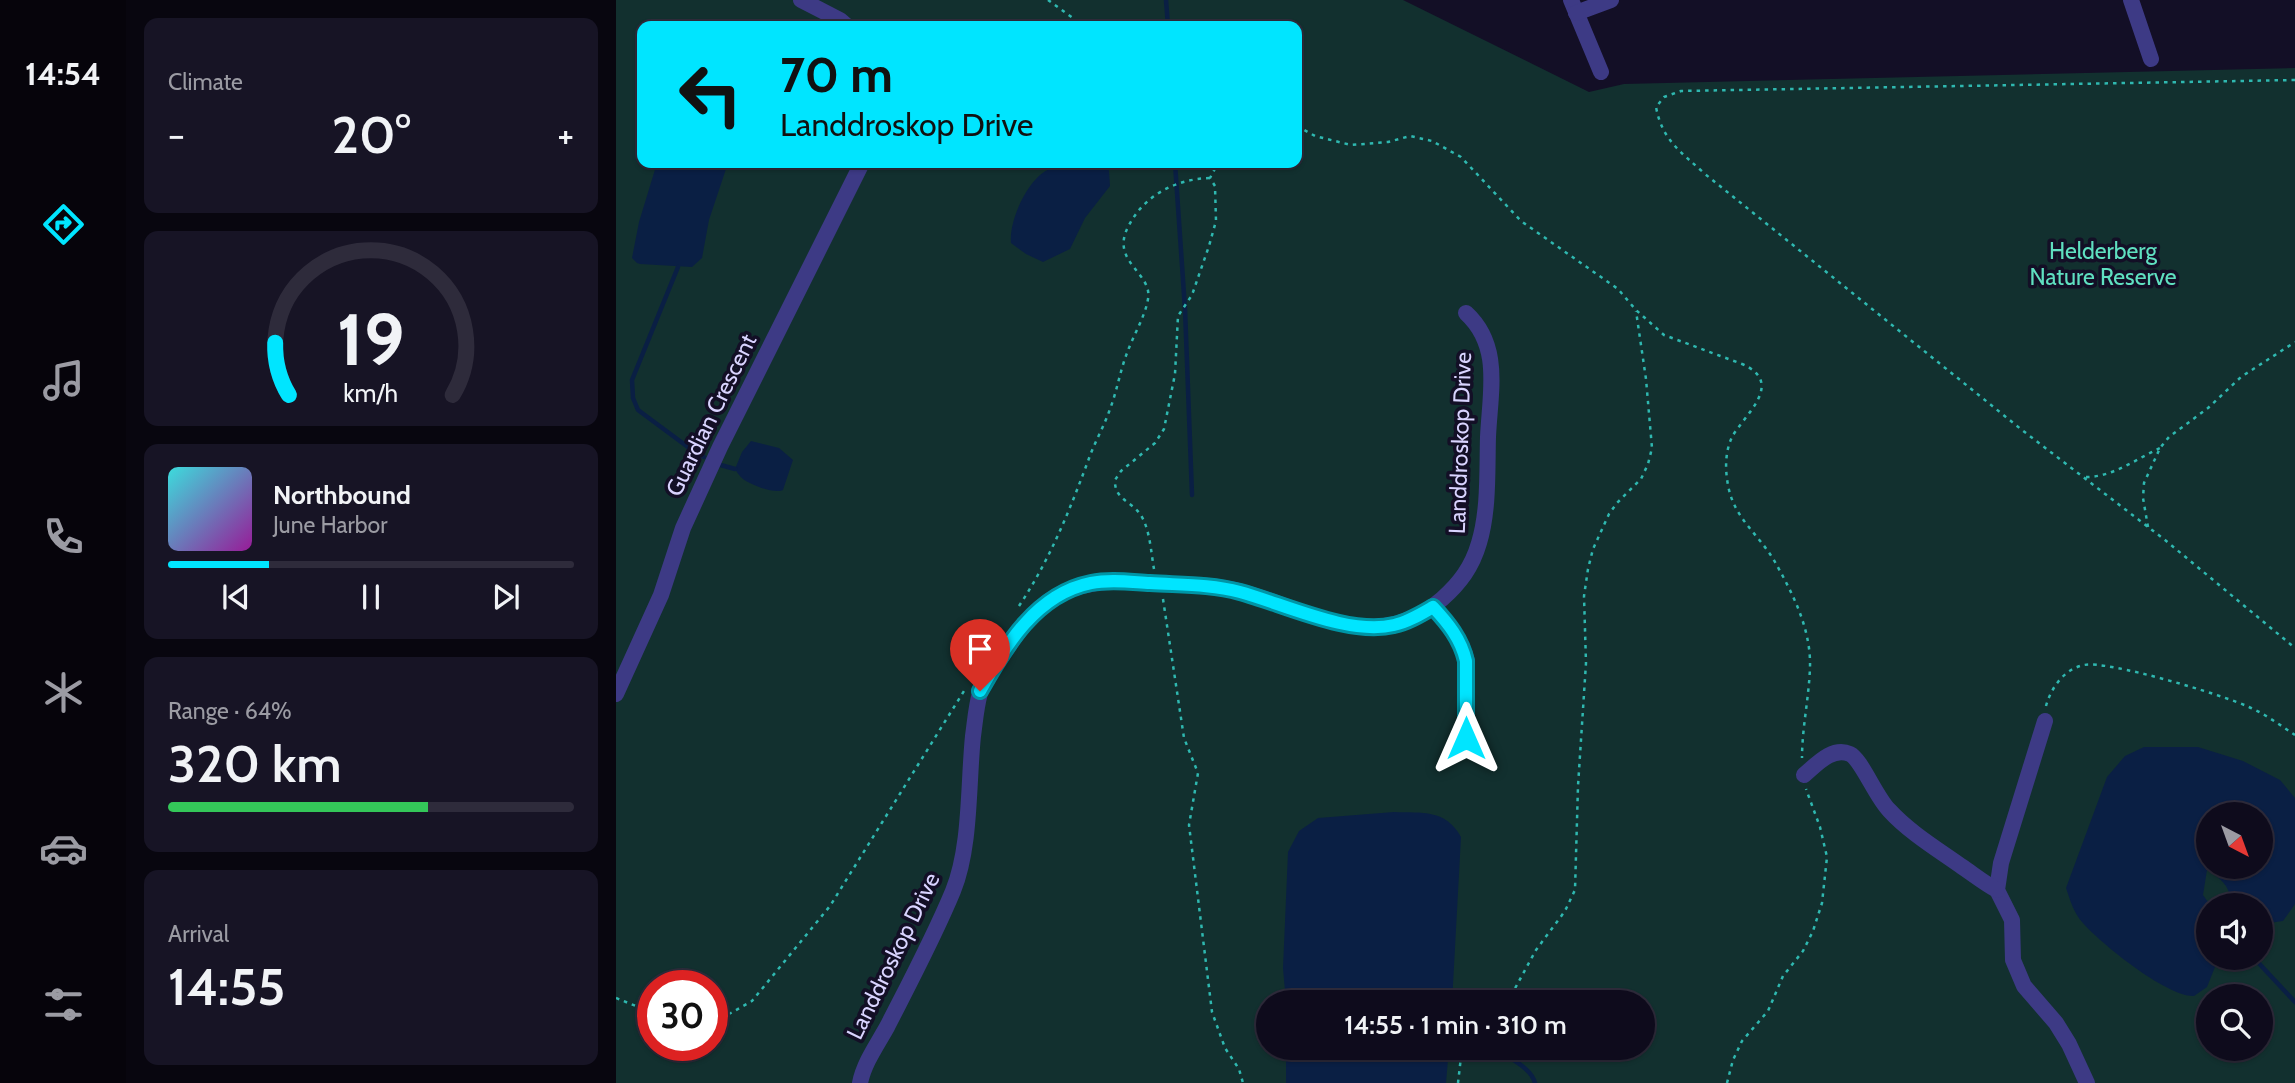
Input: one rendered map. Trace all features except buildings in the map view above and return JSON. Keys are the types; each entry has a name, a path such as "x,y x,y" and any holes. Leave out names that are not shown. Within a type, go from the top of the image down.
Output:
{"street":[{"path":"801,0 841,21"},
{"path":"1601,72 1574,7 1611,0"},
{"path":"2131,0 2151,59"},
{"name":"Guardian Crescent","path":"616,694 661,595 683,528 720,447 860,168"},
{"name":"Landdroskop Drive","path":"860,1083 868,1061 953,891 960,870 980,691 1024,624 1053,598 1093,582 1208,585 1347,626 1371,628 1395,625 1433,607 1464,578 1474,559 1483,519 1491,360 1485,334 1466,313"},
{"path":"1433,607 1450,625 1464,651 1466,738"},
{"path":"1997,890 2001,863 2045,721"},
{"path":"1804,775 1823,758 1834,753 1851,754 1859,761 1869,783 1891,813 1997,890 2012,920 2012,960 2024,986 2056,1023 2087,1083"}],"path":[{"path":"1048,0 1077,21"},
{"path":"2295,80 1681,91 1664,97 1656,107 1659,124 1672,143 1705,174 2295,648"},
{"path":"1302,129 1315,136 1351,145 1388,142 1410,136 1432,141 1461,157 1521,221 1618,289 1636,310 1664,335 1748,366 1760,382 1762,389 1758,401 1729,445 1727,481 1739,516 1773,558 1796,604 1808,638 1810,666 1802,757 1807,794 1820,827 1826,857 1822,904 1813,932 1803,951 1783,976 1768,1011 1742,1041 1727,1083"},
{"path":"1210,178 1216,168"},
{"path":"1017,609 1056,544 1110,412 1125,356 1148,301 1145,285 1127,261 1126,231 1145,204 1172,185 1210,178"},
{"path":"1210,178 1215,187 1216,220 1192,295 1181,309 1177,321 1175,374 1164,429 1155,443 1118,475 1115,485 1121,498 1142,516 1163,600 1184,738 1198,773 1189,825 1212,1012 1225,1048 1239,1069 1243,1083"},
{"path":"1514,990 1536,950 1565,911 1575,890 1586,663 1584,596 1588,569 1593,549 1609,514 1616,503 1641,479 1652,448 1636,310"},
{"path":"2149,529 2143,506 2144,483 2160,448 2169,437 2208,408 2241,377 2295,342"},
{"path":"2084,477 2106,475 2160,448"},
{"path":"2045,721 2049,698 2061,678 2078,667 2097,664 2229,699 2261,713 2295,735"},
{"path":"728,1014 752,1001 830,906 968,685"},
{"path":"616,998 637,1007"},
{"path":"1458,1083 1461,1060"}],"green space":[{"name":"Helderberg Nature Reserve","path":"616,0 1403,0 1589,92 1624,84 2295,68 2295,1083 616,1083"}],"water":[{"path":"655,168 726,168 709,220 702,258 692,267 637,263 632,258 639,222"},
{"path":"1051,168 1108,168 1110,186 1085,218 1070,249 1043,262 1011,243 1012,225 1019,206 1028,189 1042,173"},
{"path":"751,441 779,448 793,460 783,490 774,491 757,486 737,473 735,469 742,452"},
{"path":"2144,747 2198,747 2243,761 2280,780 2295,798 2295,904 2283,921 2273,922 2273,893 2229,893 2219,879 2273,879 2273,802 2196,802 2196,879 2206,879 2203,893 2196,893 2196,970 2214,970 2208,984 2196,984 2194,996 2182,994 2151,979 2103,943 2079,918 2072,906 2066,888 2107,777 2125,756"},
{"path":"1394,812 1424,813 1441,817 1455,828 1461,837 1453,990 1285,990 1283,968 1288,852 1299,831 1318,818"},
{"path":"1286,1060 1448,1060 1446,1083 1286,1083"}],"waterway":[{"path":"1166,0 1168,21"},
{"path":"1175,168 1185,309 1192,495"},
{"path":"678,267 632,380 633,398 638,410 704,457"},
{"path":"717,464 735,469"},
{"path":"2265,970 2295,1002"},
{"path":"1513,1060 1529,1072 1535,1083"}],"route":[{"path":"980,691 1032,614 1066,591 1093,582 1208,585 1238,591 1347,626 1371,628 1395,625 1433,607 1450,625 1464,651 1466,738"}]}
